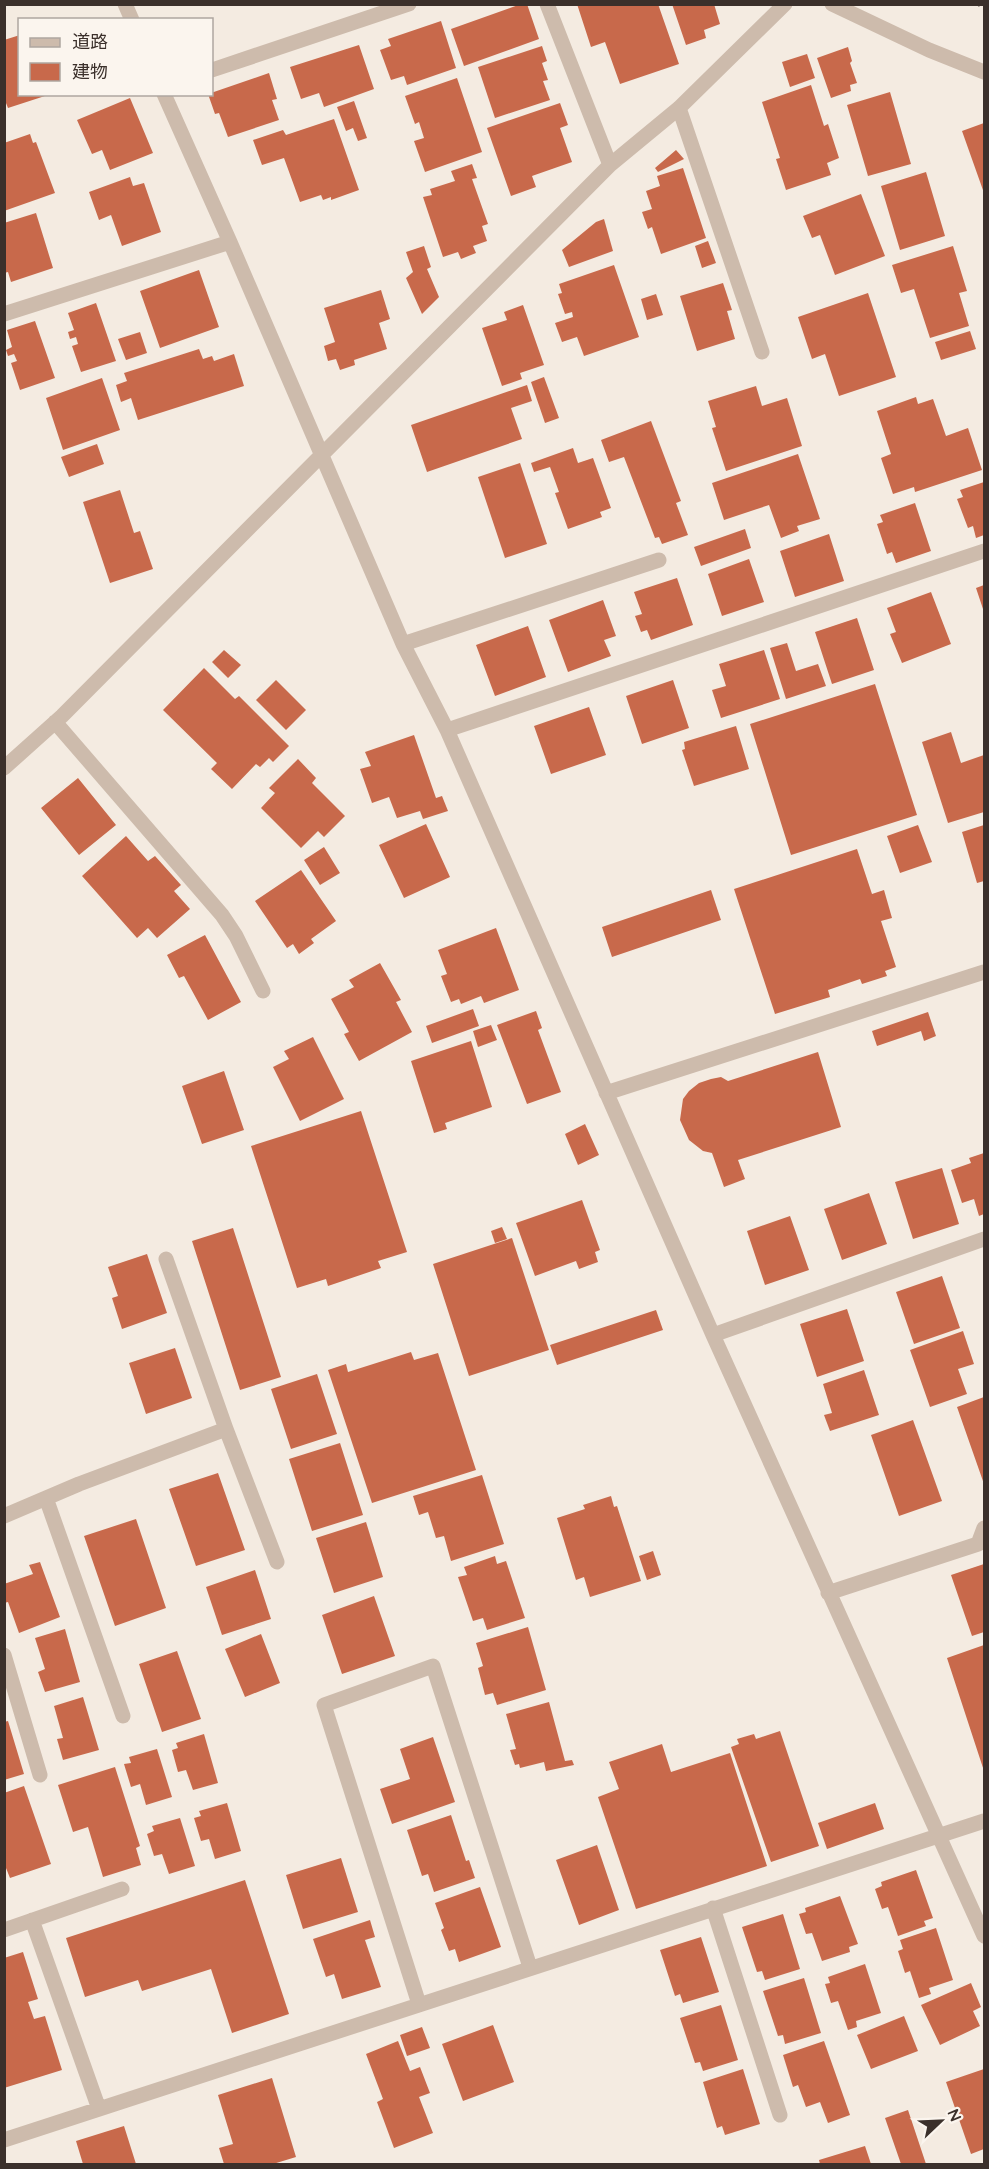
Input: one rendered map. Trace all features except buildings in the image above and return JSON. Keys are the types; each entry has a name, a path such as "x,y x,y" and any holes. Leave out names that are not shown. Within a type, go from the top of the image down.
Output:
{"street":[{"path":"125,4 131,18"},
{"path":"213,70 409,4"},
{"path":"547,4 610,165"},
{"path":"4,768 55,722 610,165 679,108 785,4"},
{"path":"832,4 928,50 984,72"},
{"path":"165,96 403,644 447,730 713,1335 984,1936"},
{"path":"679,108 762,352"},
{"path":"4,314 230,242"},
{"path":"447,730 984,551"},
{"path":"403,644 660,560"},
{"path":"55,722 222,915 236,936 263,991"},
{"path":"606,1093 984,972"},
{"path":"713,1335 984,1239"},
{"path":"166,1259 226,1429 278,1562"},
{"path":"4,1516 226,1429"},
{"path":"46,1498 123,1716"},
{"path":"828,1593 978,1544 984,1528"},
{"path":"4,1655 40,1775"},
{"path":"419,2004 324,1705 433,1666 530,1967"},
{"path":"4,2140 984,1821"},
{"path":"4,1930 122,1889"},
{"path":"713,1908 780,2115"},
{"path":"32,1920 99,2109"}],"railway":[{"path":"979,4 984,7"}]}
